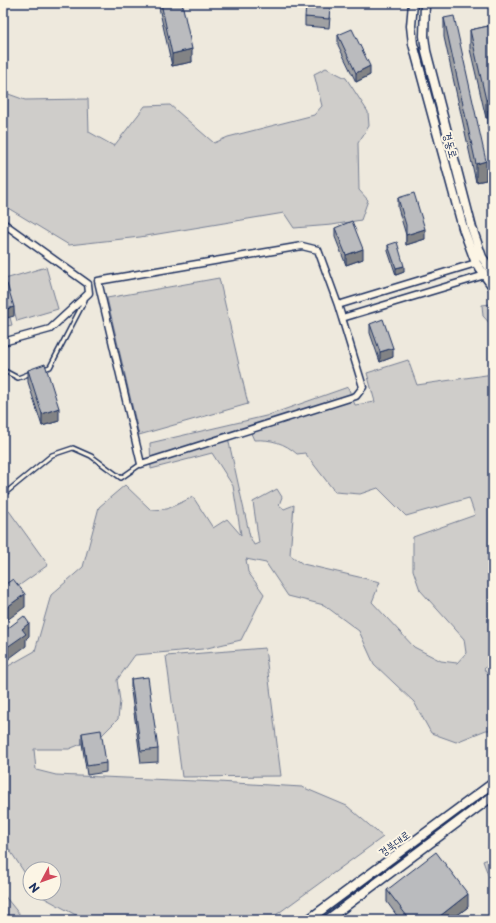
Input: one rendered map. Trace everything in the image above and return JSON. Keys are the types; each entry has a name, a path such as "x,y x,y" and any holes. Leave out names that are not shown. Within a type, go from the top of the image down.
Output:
{"street":[{"name":"경동로","path":"413,3 411,26 416,56 455,204 476,263 489,274"},
{"name":"경동로","path":"425,3 424,36 426,51 472,228 493,287"},
{"path":"3,223 88,284 89,293 50,329 3,342"},
{"path":"88,284 98,281 302,246 318,250 338,305 363,387 356,396 141,464 98,281"},
{"path":"338,305 476,263"},
{"path":"342,318 489,274"},
{"name":"경북대로","path":"308,920 493,783"},
{"name":"경북대로","path":"327,920 493,796"}],"lane":[{"path":"3,370 18,378 50,367 89,293"},
{"path":"3,495 52,456 73,448 91,456 121,478 141,464"}],"shaded area":[{"path":"326,68 346,78 368,112 369,126 358,143 359,190 368,200 361,220 332,225 294,228 284,213 140,237 69,245 3,205 3,92 25,100 88,99 89,132 114,146 145,106 170,105 214,143 228,137 314,115 322,106 314,74"},
{"path":"46,267 58,309 17,321 5,279"},
{"path":"219,278 248,404 139,435 107,298"},
{"path":"3,292 12,325 3,327"},
{"path":"482,305 493,305 493,327 483,316"},
{"path":"408,360 417,385 493,374 493,661 484,669 493,683 493,730 486,730 456,742 431,733 414,702 374,664 359,631 324,605 288,596 266,563 246,559 248,572 264,594 241,640 203,649 135,655 117,680 120,701 118,719 101,736 69,749 34,749 36,770 56,775 302,787 347,806 383,837 269,920 85,920 50,901 62,901 62,861 22,861 22,869 9,849 3,843 3,669 35,651 51,595 83,567 99,507 125,485 151,510 167,509 193,497 213,528 227,519 241,535 233,486 212,453 151,469 150,443 266,416 348,387 355,405 375,402 367,373","holes":["250,431 254,440 266,440 283,444 297,454 305,453 335,492 360,494 378,488 406,516 469,498 475,515 413,537 413,570 420,590 464,639 466,653 457,663 441,661 414,647 372,602 380,582 303,564 290,555 294,505 284,509 279,505 282,497 277,489 253,502 259,543 254,545 250,537 228,438"]},
{"path":"7,508 48,565 3,597 3,511"},
{"path":"265,648 281,776 182,777 166,656"},
{"path":"493,857 493,888 483,861"},
{"path":"3,894 24,920 3,920"}],"building":[{"path":"161,3 182,3 192,49 172,54"},
{"path":"306,5 330,7 329,19 305,17"},
{"path":"454,16 486,161 476,164 444,18"},
{"path":"493,25 493,98 486,100 470,30"},
{"path":"352,29 370,66 356,73 338,35"},
{"path":"493,109 493,119 490,120 488,110"},
{"path":"414,193 425,229 406,235 406,225 398,198"},
{"path":"352,221 363,249 346,255 335,228"},
{"path":"397,242 404,266 396,268 388,245"},
{"path":"7,284 14,307 3,310 3,285"},
{"path":"383,319 393,348 380,352 370,324"},
{"path":"45,364 59,408 42,414 28,370"},
{"path":"13,579 25,594 3,610 3,586"},
{"path":"24,616 29,623 22,629 26,634 3,650 3,632"},
{"path":"148,677 158,749 141,751 131,679"},
{"path":"101,730 106,763 87,766 82,733"},
{"path":"436,852 468,894 435,920 410,920 387,890"}]}
